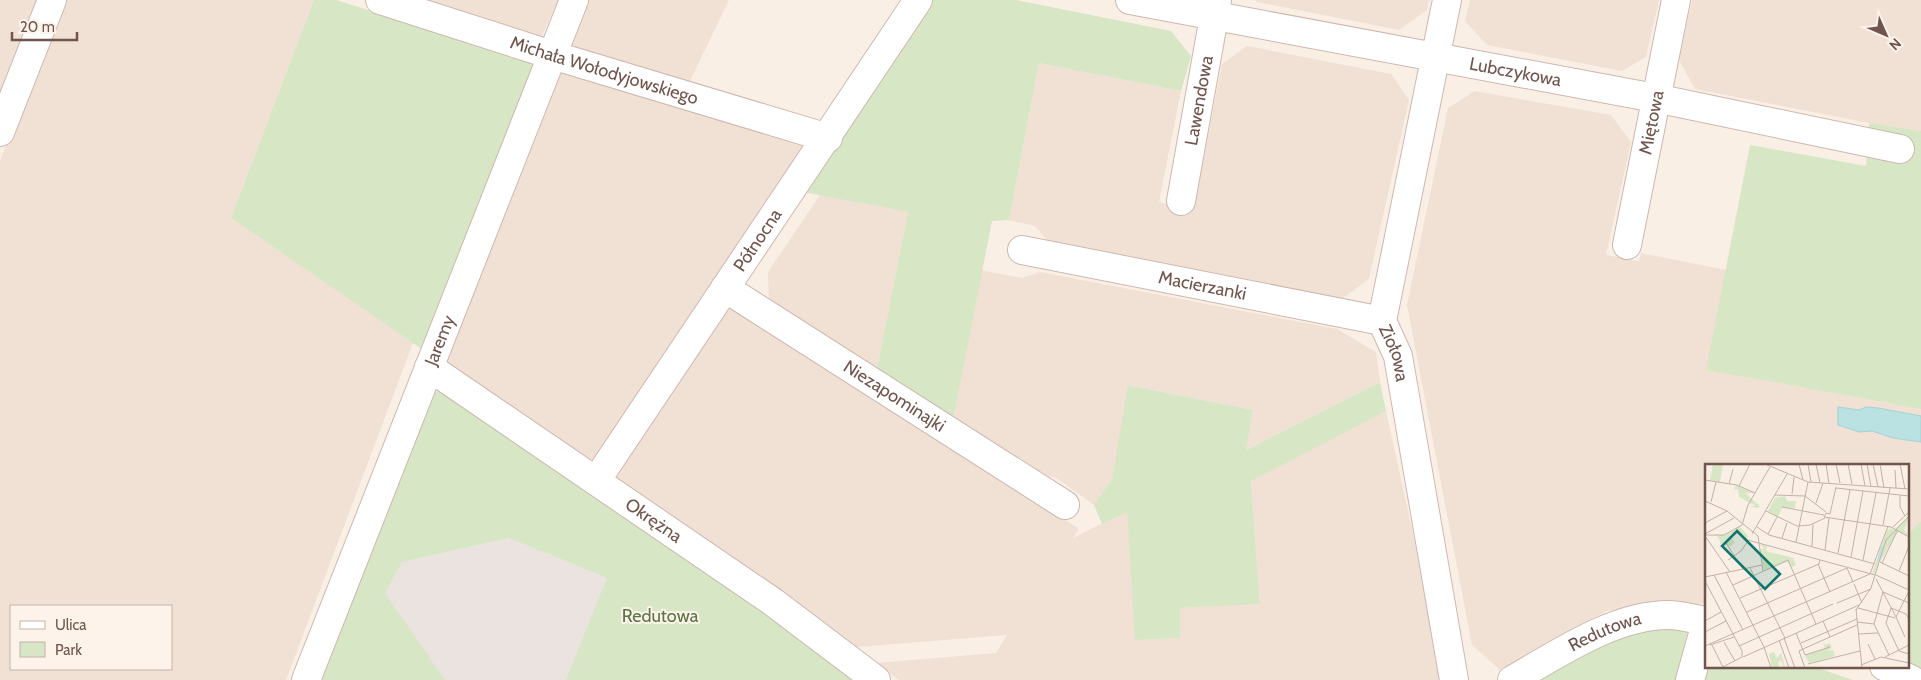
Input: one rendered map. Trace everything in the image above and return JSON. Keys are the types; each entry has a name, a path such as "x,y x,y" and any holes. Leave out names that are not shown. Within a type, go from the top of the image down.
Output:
{"street":[{"path":"0,132 52,0"},
{"name":"Michała Wołodyjowskiego","path":"380,0 552,55 828,138"},
{"name":"Jaremy","path":"306,680 574,0"},
{"name":"Północna","path":"596,481 828,138 918,0"},
{"name":"Lubczykowa","path":"1130,0 1215,8 1436,58 1655,98 1900,149"},
{"name":"Ziołowa","path":"1447,0 1382,321 1398,356 1454,680"},
{"name":"Miętowa","path":"1627,245 1676,0"},
{"name":"Lawendowa","path":"1181,201 1215,8"},
{"name":"Macierzanki","path":"1022,250 1382,321"},
{"name":"Niezapominajki","path":"725,288 1065,505"},
{"name":"Okrężna","path":"429,367 773,602 876,680"},
{"name":"Redutowa","path":"1512,680 1594,634 1632,620 1668,615 1705,622"},
{"path":"1690,680 1705,626"},
{"path":"1888,668 1912,680"}],"shaded area":[{"path":"0,0 37,0 0,94"},
{"path":"63,0 314,0 231,218 413,343 286,680 0,680 0,161"},
{"path":"422,0 558,0 541,38"},
{"path":"584,0 729,0 688,85 566,46"},
{"path":"1255,0 1429,0 1427,10 1399,30 1257,2"},
{"path":"1470,0 1659,0 1646,57 1622,71 1487,45 1465,21"},
{"path":"1692,0 1921,0 1921,131 1869,123 1695,89 1679,60"},
{"path":"1247,46 1391,74 1409,100 1369,279 1343,298 1047,240 1035,226 1009,220 1039,63 1181,91 1159,202 1194,209 1222,64"},
{"path":"557,63 806,143 598,468 442,363"},
{"path":"1475,91 1611,115 1631,142 1606,255 1639,261 1641,253 1726,270 1707,370 1921,409 1921,521 1908,534 1908,464 1705,464 1705,603 1606,611 1500,670 1472,645 1407,305 1448,108"},
{"path":"820,195 908,212 876,374 769,302 768,272"},
{"path":"981,270 1022,278 1040,272 1337,329 1376,352 1380,382 1245,450 1253,410 1129,385 1112,479 1094,505 1055,477 1031,476 952,425"},
{"path":"728,301 1079,529 1073,538 1127,511 1136,640 1179,638 1179,608 1260,603 1251,480 1386,411 1444,675 1441,680 899,680 876,663 996,653 1007,635 857,647 615,477"},
{"path":"509,538 609,579 569,680 445,680 384,593 402,562"}],"green space":[{"path":"314,0 336,0 539,63 423,350 231,218"},
{"path":"930,0 1016,0 1171,31 1191,56 1181,91 1039,63 1009,220 992,221 952,425 876,374 908,212 803,192"},
{"path":"1869,123 1921,131 1921,409 1706,370 1750,145 1866,166"},
{"path":"1380,382 1386,411 1251,481 1260,604 1180,608 1180,638 1135,640 1127,512 1102,524 1094,505 1112,479 1128,385 1253,410 1246,450"},
{"path":"447,389 863,680 566,680 607,578 509,538 402,562 385,593 445,680 313,680 430,397 436,392"},
{"path":"1921,521 1921,678 1908,667 1908,534"},
{"path":"1689,626 1676,680 1538,680 1627,631"},
{"path":"1705,668 1818,668 1853,680 1700,680"}],"water":[{"path":"1838,407 1859,410 1866,407 1878,408 1921,416 1921,442 1893,438 1872,431 1859,432 1838,425"}]}
